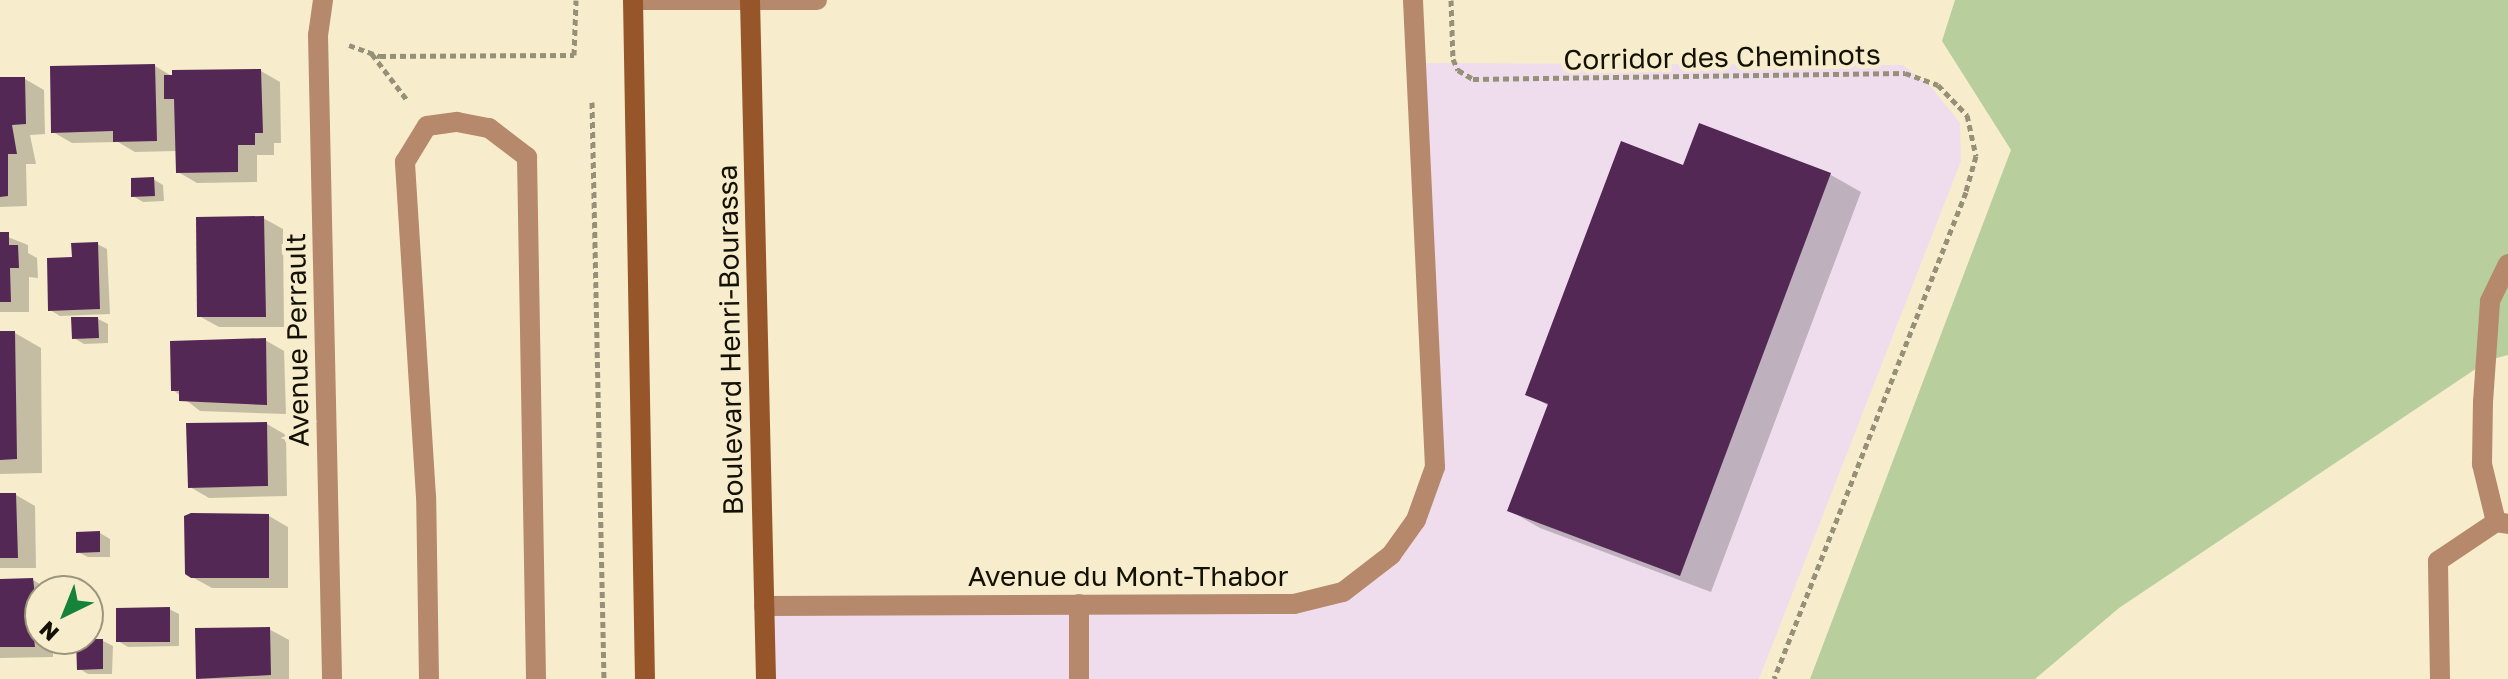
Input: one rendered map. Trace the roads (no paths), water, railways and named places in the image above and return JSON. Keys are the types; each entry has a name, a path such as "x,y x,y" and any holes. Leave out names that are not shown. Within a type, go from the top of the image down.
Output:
{"main road":[{"path":"634,0 645,679"},
{"name":"Boulevard Henri-Bourassa","path":"750,1 766,679"}],"street":[{"name":"Avenue Perrault","path":"323,0 318,35 332,679"},
{"path":"634,0 817,0"},
{"name":"Avenue du Mont-Thabor","path":"764,606 1307,601 1343,592 1391,555 1416,520 1435,467 1413,0"},
{"path":"429,679 426,497 405,162 427,126 457,122 489,128 527,157 536,679"},
{"path":"2440,679 2438,561 2502,523 2482,464 2483,402 2490,301 2508,264"},
{"path":"1079,604 1079,679"}]}
